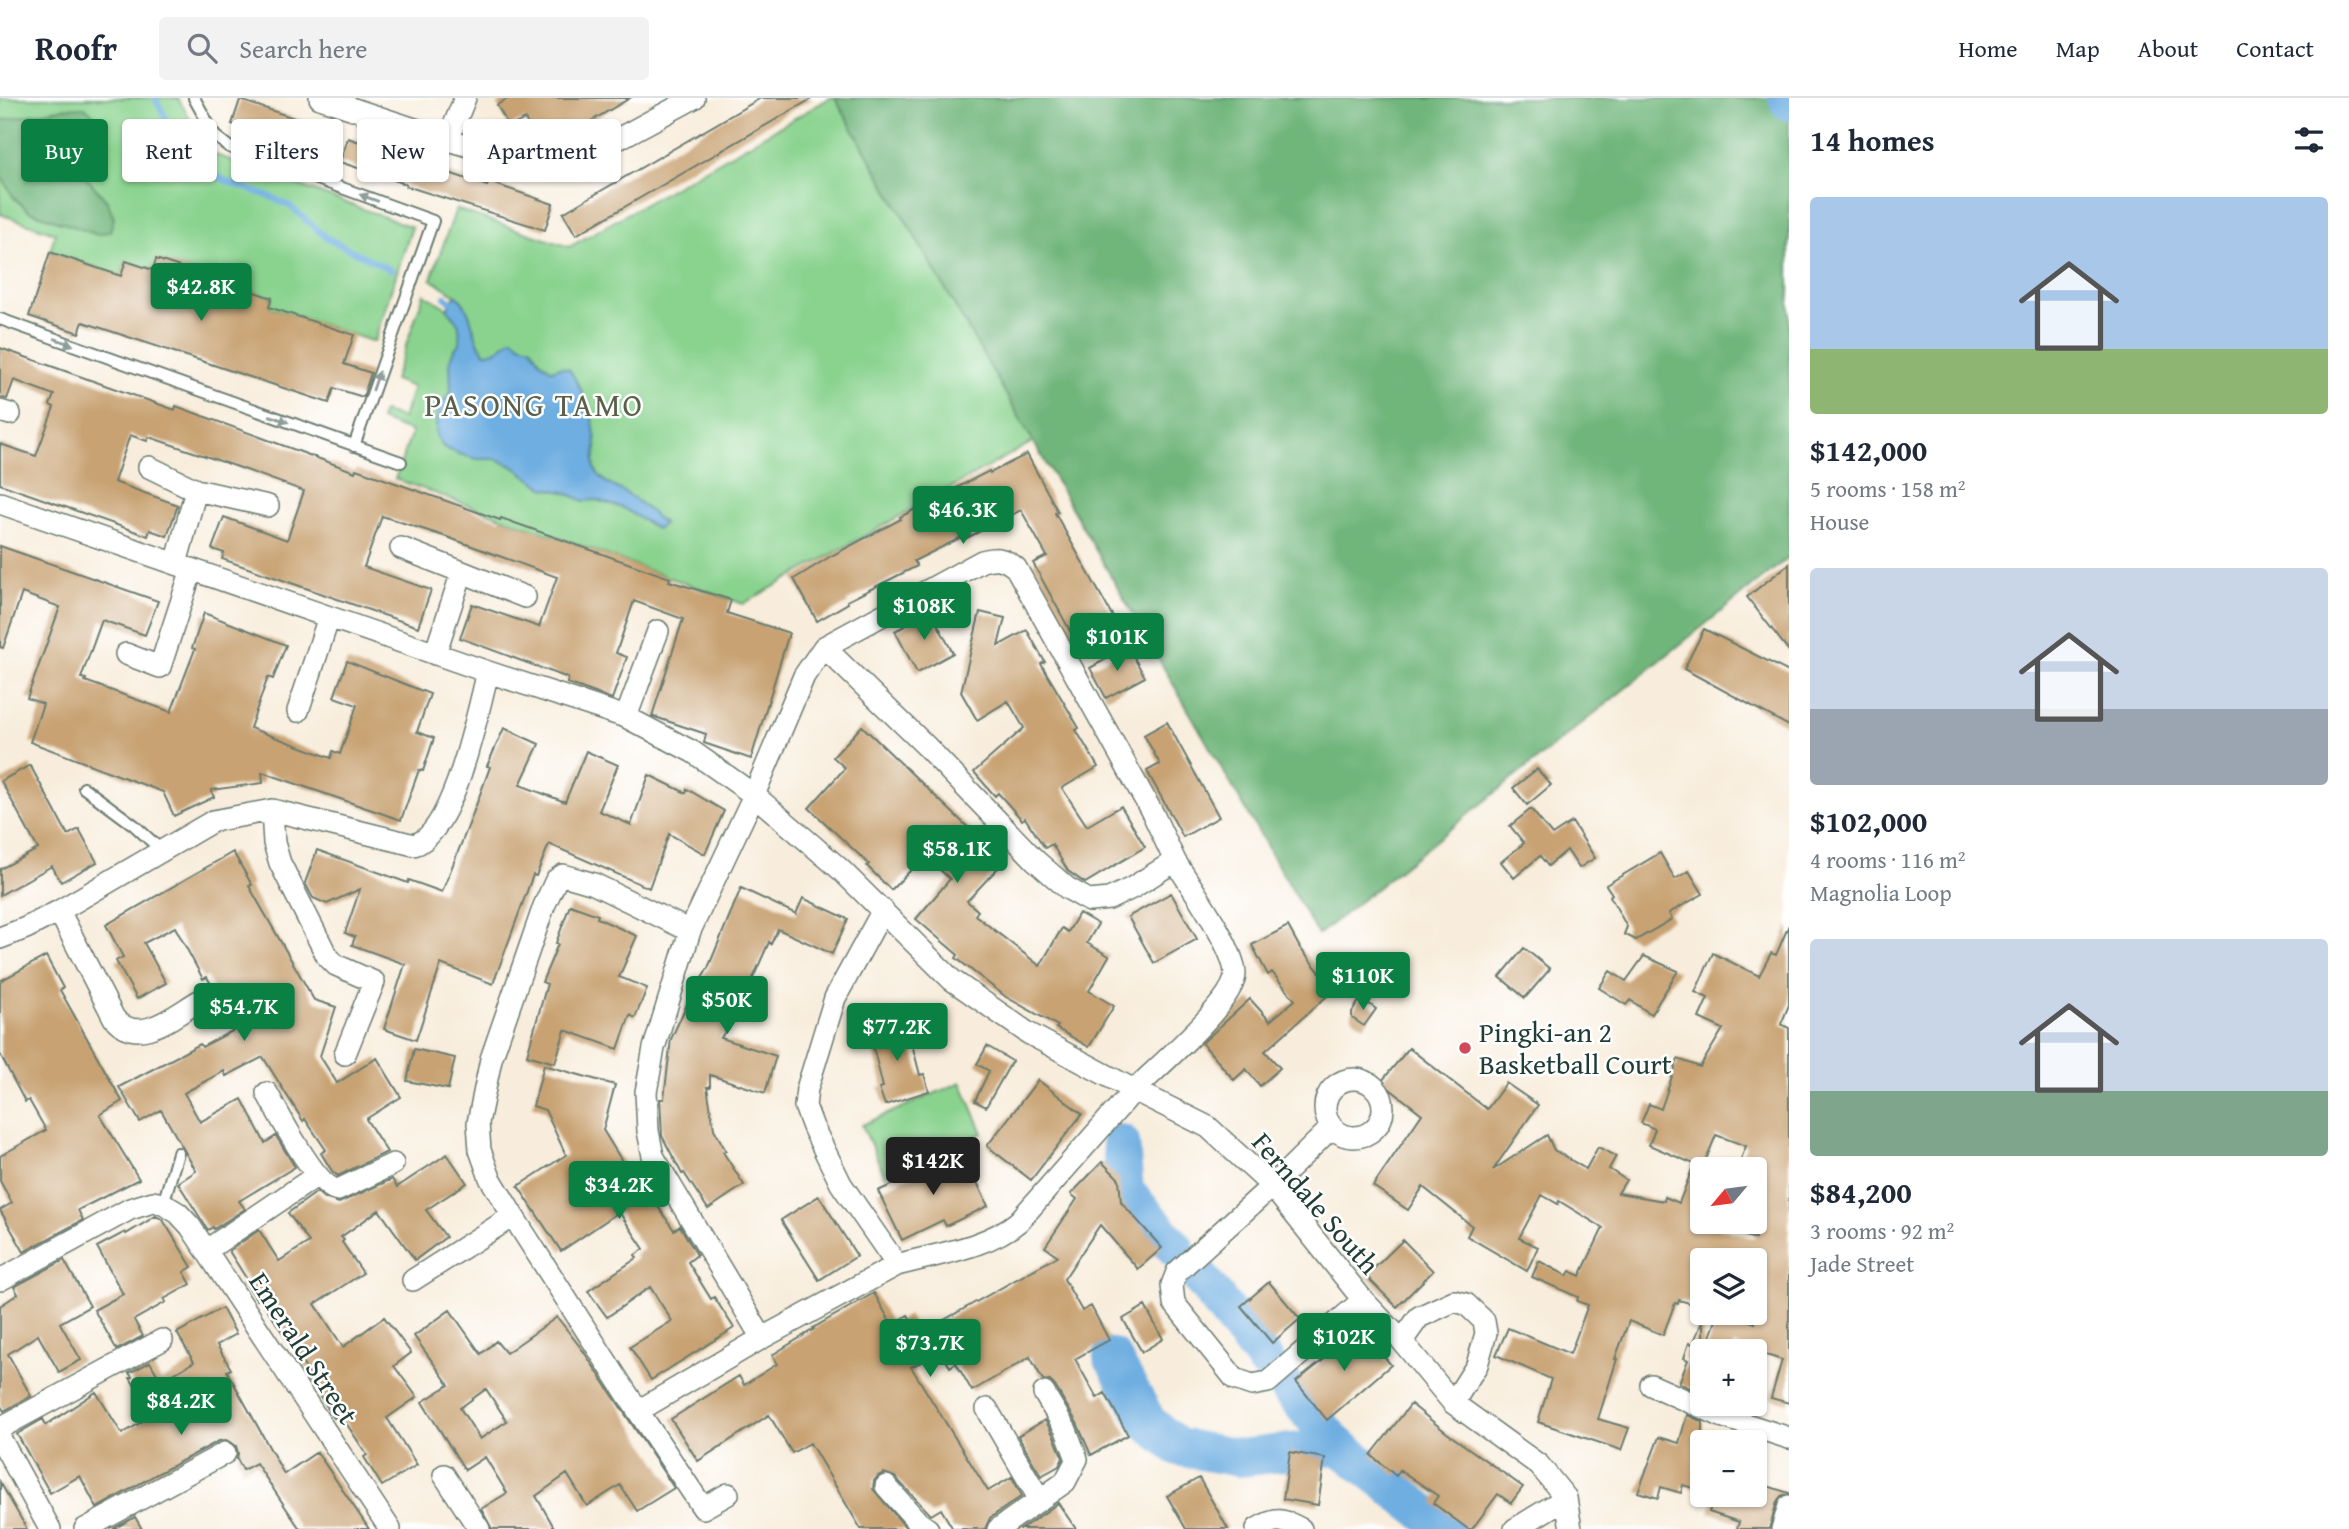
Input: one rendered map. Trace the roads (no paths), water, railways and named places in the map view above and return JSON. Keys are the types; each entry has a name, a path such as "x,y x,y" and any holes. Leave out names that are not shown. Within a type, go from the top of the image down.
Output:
{"street":[{"path":"449,138 465,98"},
{"path":"449,140 550,169 564,168 695,98"},
{"path":"324,99 384,119"},
{"path":"149,467 196,490 268,506"},
{"path":"126,654 160,667 184,566 196,490"},
{"name":"Ferndale South","path":"0,503 626,718 693,752 754,795 841,869 952,980 1028,1032 1208,1128 1272,1186 1363,1300 1402,1341 1453,1403 1539,1465 1566,1498"},
{"path":"401,548 526,597"},
{"path":"638,1410 762,1338 897,1265 1003,1234 1019,1222 1134,1090 1215,1011 1233,986 1236,976 1227,946 1175,861 1153,814 1016,568 1006,559 982,561 824,647 804,676 754,795 690,931 654,1048 646,1092 648,1131 653,1156 762,1338"},
{"path":"435,653 462,572"},
{"path":"298,711 329,617"},
{"path":"626,718 659,631"},
{"path":"824,647 925,745 1035,860 1067,888 1090,901 1109,899 1175,861"},
{"path":"0,938 59,911 213,821 272,810 414,845 424,840 436,829 450,803 488,672"},
{"path":"272,810 274,843 280,863 327,956 336,965 374,982 345,1054"},
{"path":"690,931 594,884 563,875 556,880 544,906 491,1059 478,1124 480,1150 490,1178 703,1508 728,1494"},
{"path":"883,910 835,998 807,1089 805,1106 841,1184 897,1265"},
{"path":"59,911 114,1018 121,1026 130,1031 150,1028 199,1001"},
{"path":"267,1093 316,1176 335,1190 393,1164"},
{"path":"1332,1127 1177,1272 1172,1285 1174,1303 1235,1379 1252,1385 1268,1382 1363,1300"},
{"path":"207,1250 316,1176"},
{"path":"0,1280 130,1209 153,1202 163,1204"},
{"name":"Emerald Street","path":"163,1204 178,1213 207,1250 390,1529"},
{"path":"413,1280 513,1216"},
{"path":"1402,1341 1419,1317 1454,1301 1465,1304 1484,1321 1486,1333 1477,1365 1453,1403"},
{"path":"0,1429 162,1340"},
{"path":"1651,1385 1721,1416 1789,1438"},
{"path":"998,1529 1065,1482 1077,1459 1066,1430 1044,1394"},
{"path":"987,1409 1040,1500"},
{"path":"0,1438 50,1529"},
{"path":"85,1529 225,1452"},
{"path":"443,1475 478,1529"},
{"path":"886,1486 918,1522 928,1529"},
{"path":"1514,1529 1566,1498 1571,1529"},
{"path":"1782,1529 1789,1506"},
{"path":"1257,1529 1268,1522 1284,1520 1301,1529"}],"lane":[{"path":"194,98 215,135 229,147 433,221 354,446"},
{"path":"0,319 401,462"},
{"path":"84,788 134,825 162,851"},
{"path":"163,1204 178,1153"}],"water":[{"path":"456,295 470,316 477,339 485,353 497,350 513,338 520,344 531,347 541,362 552,370 560,367 569,369 591,415 595,435 596,471 603,480 639,502 664,524 657,529 623,508 596,500 584,501 564,492 544,488 514,467 497,459 477,459 443,447 436,435 436,419 441,404 451,392 450,362 460,344 459,325 447,308"}],"waterway":[{"path":"155,98 178,141 201,167 230,183 291,207 327,238 391,270"},
{"path":"1787,98 1789,102"},
{"path":"445,297 457,307"},
{"path":"1121,1143 1125,1191 1176,1249"},
{"path":"1199,1276 1265,1361"},
{"path":"1112,1357 1148,1422 1178,1447 1240,1458 1325,1448 1335,1443"},
{"path":"1288,1388 1335,1443 1446,1529"}],"place":[{"name":"Pingki-an 2 Basketball Court","path":"1465,1048"}],"district":[{"name":"PASONG TAMO","path":"534,405"}]}
